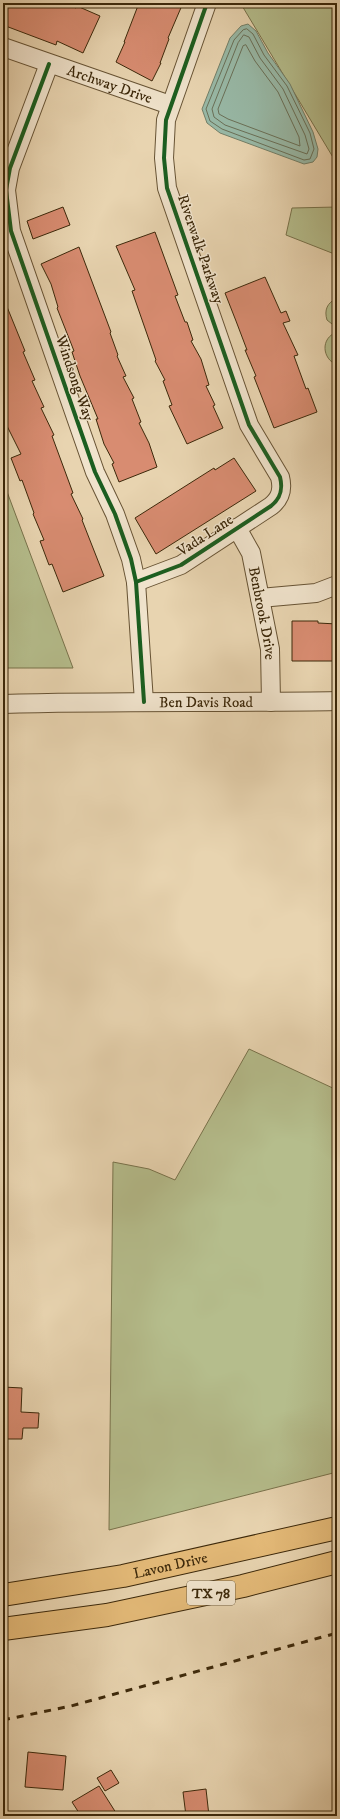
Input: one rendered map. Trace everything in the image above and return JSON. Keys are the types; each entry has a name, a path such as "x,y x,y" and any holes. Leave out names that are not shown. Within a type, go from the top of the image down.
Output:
{"main road":[{"name":"Lavon Drive","path":"3,1595 123,1576 337,1528"},
{"name":"TX 78","path":"3,1629 114,1613 244,1586 337,1562"}],"street":[{"name":"Riverwalk Parkway","path":"207,3 166,120 164,158 167,188 249,425 280,477 282,485 280,496"},
{"name":"Archway Drive","path":"3,47 170,105"},
{"name":"Windsong Way","path":"49,64 10,168 6,190 8,211 11,231 89,457 115,514 131,559 136,582 144,702"},
{"name":"Vada Lane","path":"136,582 181,565 271,506 280,496"},
{"name":"Benbrook Drive","path":"238,528 250,553 270,649 271,702"},
{"path":"260,598 316,593 337,584"},
{"name":"Ben Davis Road","path":"3,704 337,701"}],"green space":[{"path":"337,3 337,164 241,4"},
{"path":"337,207 337,255 286,235 292,208"},
{"path":"337,298 337,328 327,320 326,310 331,302"},
{"path":"337,332 337,365 328,358 325,348 328,339"},
{"path":"3,481 73,668 3,668"},
{"path":"249,1049 337,1090 337,1472 109,1530 113,1162 149,1169 175,1180"}],"water":[{"path":"248,24 256,31 268,53 290,84 313,132 318,149 317,157 313,162 304,164 220,133 207,123 202,109 230,38 241,26"}],"building":[{"path":"3,3 64,3 76,8 77,6 100,16 83,53 57,41 56,45 3,25"},
{"path":"139,3 183,3 168,38 169,39 161,63 152,81 116,62"},
{"path":"63,207 70,225 33,239 27,221"},
{"path":"155,232 178,295 175,296 185,322 187,322 193,340 191,341 201,359 209,385 206,386 215,405 213,406 223,428 187,444 169,406 172,405 163,381 165,380 155,361 156,360 132,291 135,290 116,246"},
{"path":"79,247 111,332 110,333 118,355 117,356 126,376 123,377 134,398 132,399 141,422 139,423 149,443 157,467 119,482 112,464 114,463 104,444 96,419 98,419 80,376 72,352 74,351 57,308 58,307 51,284 41,264"},
{"path":"265,277 281,313 286,311 290,321 283,323 298,355 294,356 306,389 308,388 317,412 274,428 254,377 256,376 245,350 247,350 225,293"},
{"path":"3,297 35,380 32,381 44,407 41,408 54,435 52,436 73,493 71,494 83,519 82,520 104,576 63,592 52,564 49,565 40,541 44,540 33,514 34,513 22,480 20,481 11,458 21,454 6,424 3,425"},
{"path":"234,458 256,491 156,554 135,518 214,468 215,470"},
{"path":"292,621 318,621 318,623 337,624 337,661 292,661"},
{"path":"3,1387 22,1388 21,1412 39,1413 38,1428 23,1428 22,1439 3,1439"},
{"path":"28,1752 66,1756 63,1790 25,1787"},
{"path":"111,1770 119,1783 105,1791 97,1778"},
{"path":"99,1786 118,1816 81,1816 72,1802"},
{"path":"206,1789 209,1816 186,1816 183,1792"}],"railway":[{"path":"3,1720 71,1706 337,1633"}],"cycle path":[{"path":"136,582 181,565 271,506 277,500 281,489 280,477 249,425 167,188 164,158 166,120 207,3"},
{"path":"49,64 10,168 6,190 11,231 95,472 115,514 131,559 136,582 144,702"}]}
